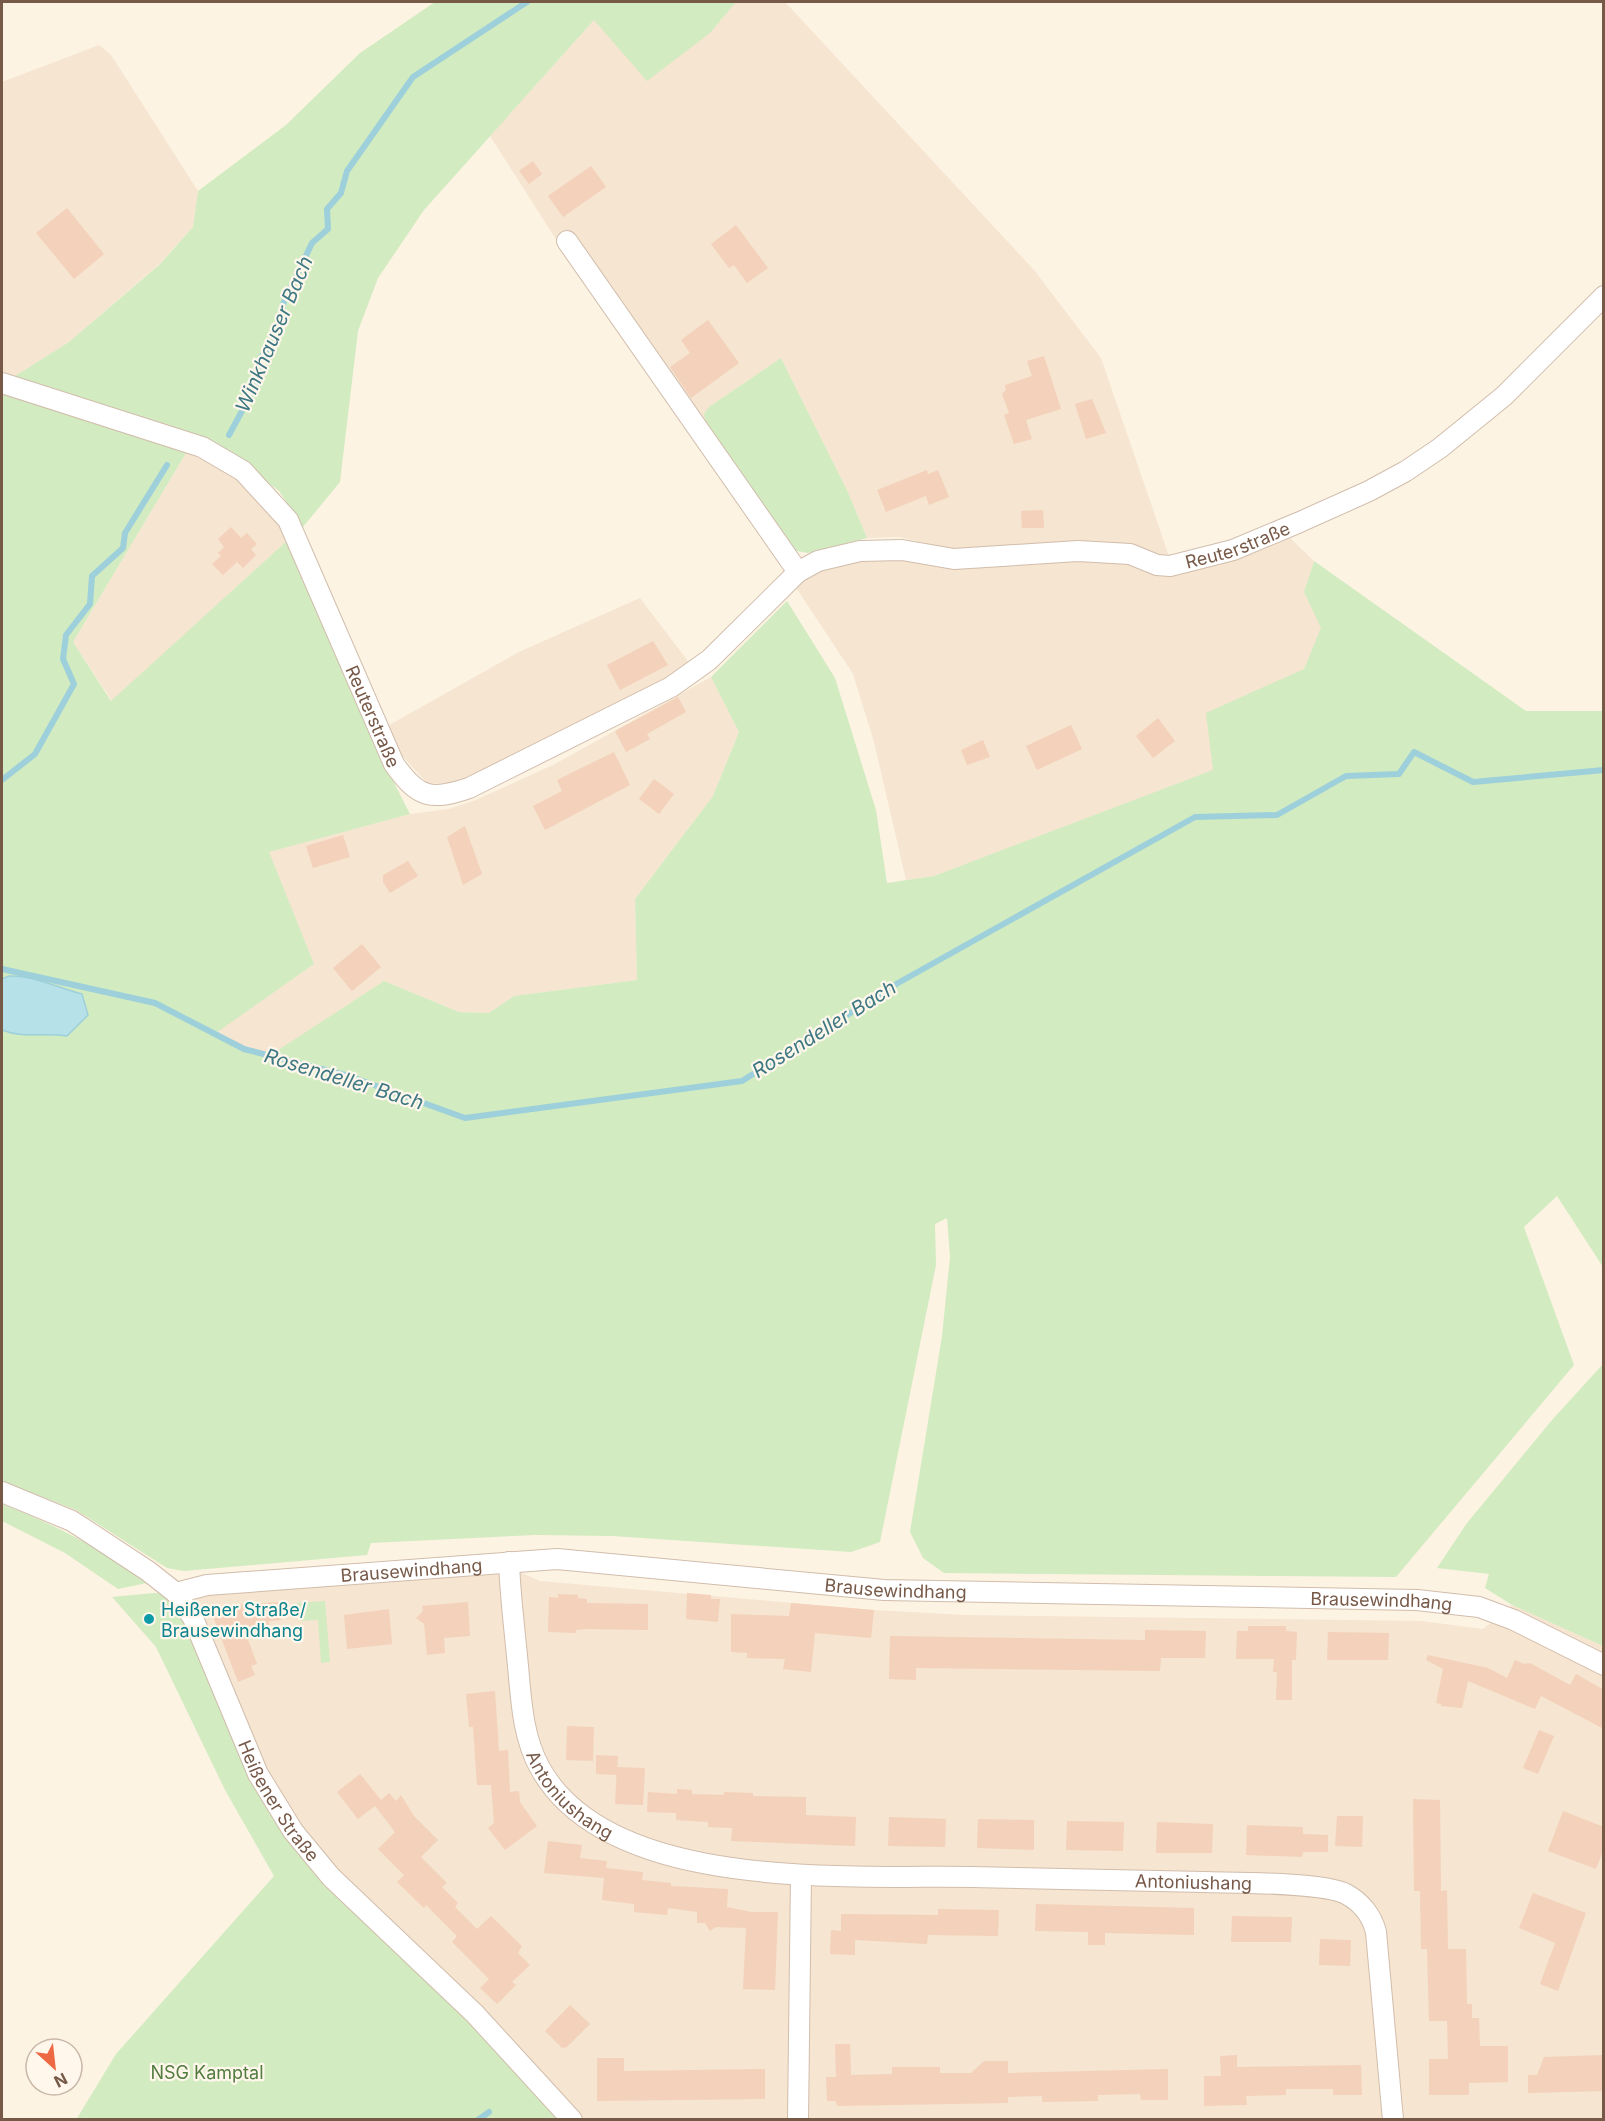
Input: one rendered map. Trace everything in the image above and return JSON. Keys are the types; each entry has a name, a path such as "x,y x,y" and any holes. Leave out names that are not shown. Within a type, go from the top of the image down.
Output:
{"street":[{"path":"567,241 798,572"},
{"name":"Reuterstraße","path":"2,383 202,447 243,471 288,519 394,764 411,786 422,794 436,796 469,788 671,687 709,660 798,572 818,561 860,551 902,550 954,559 1078,551 1130,554 1157,565 1170,566 1233,550 1369,491 1406,471 1440,448 1504,396 1604,296"},
{"name":"Heißener Straße","path":"2,1492 72,1521 148,1571 176,1593 193,1618 258,1774 293,1830 331,1877 482,2021 572,2120"},
{"name":"Brausewindhang","path":"176,1593 207,1585 557,1559 608,1562 884,1590 1443,1601 1479,1606 1514,1620 1604,1665"},
{"name":"Antoniushang","path":"509,1562 523,1717 530,1746 541,1770 560,1794 595,1824 656,1850 728,1868 801,1875 1234,1883 1325,1888 1345,1893 1368,1913 1376,1932 1393,2120"},
{"path":"798,2120 801,1875"}],"shaded area":[{"path":"736,2 785,2 1034,270 1101,358 1171,562 960,551 899,537 867,538 847,490 781,358 709,407 707,430 559,244 490,136 594,20 710,33"},
{"path":"99,45 111,55 198,191 193,227 158,265 69,342 12,378 2,377 2,82"},
{"path":"189,448 241,476 289,539 112,701 73,642"},
{"path":"1288,536 1314,561 1304,592 1322,628 1304,669 1214,770 934,876 906,880 874,742 853,674 793,583 802,574 861,555 1080,556 1158,568"},
{"path":"640,598 690,664 650,688 496,765 450,784 427,783 394,747 384,728 519,652"},
{"path":"711,677 739,732 713,796 635,899 637,980 514,996 489,1013 459,1012 384,981 267,1058 215,1033 314,964 268,852 410,814 449,809 476,800 555,764"},
{"path":"506,1566 540,1581 874,1610 965,1615 1421,1621 1483,1629 1512,1605 1603,1646 1603,2119 576,2119 294,1830 180,1594"}],"green space":[{"path":"435,2 736,2 710,33 647,81 594,20 424,210 378,278 358,331 340,482 303,527 279,491 214,443 12,378 69,342 159,265 193,227 198,191 286,125 360,53"},
{"path":"781,358 847,490 867,538 808,553 792,550 707,430 704,414 709,407"},
{"path":"2,388 189,448 73,642 111,701 289,539 385,765 410,814 269,852 314,964 216,1033 266,1058 384,981 459,1012 489,1013 514,996 637,980 635,899 713,796 739,732 711,677 787,601 835,678 876,810 887,883 934,876 1213,770 1206,713 1304,669 1321,628 1304,592 1314,561 1526,711 1603,711 1603,1267 1557,1196 1524,1227 1574,1365 1396,1577 944,1573 923,1558 910,1532 942,1336 950,1257 947,1218 935,1224 936,1265 880,1542 851,1552 612,1536 535,1535 371,1543 367,1555 184,1571 167,1568 76,1510 2,1481"},
{"path":"1603,1364 1603,1646 1512,1605 1485,1588 1489,1574 1437,1568 1467,1523 1552,1420"},
{"path":"2,1504 77,1538 113,1559 147,1583 118,1589 65,1553 2,1521"},
{"name":"NSG Kamptal","path":"154,1593 175,1595 272,1803 570,2119 76,2120 116,2054 274,1876 225,1790 156,1647 112,1597"},
{"path":"325,1601 330,1662 321,1663 318,1620 299,1621 297,1603"}],"water":[{"path":"9,976 36,980 82,994 88,1015 67,1036 26,1035 2,1030 2,979"}],"building":[{"path":"533,161 542,174 529,184 519,171"},
{"path":"591,166 606,187 563,217 548,196"},
{"path":"67,208 104,254 74,279 36,233"},
{"path":"736,225 768,268 747,283 734,265 729,268 711,244"},
{"path":"708,320 739,363 691,398 670,367 690,353 681,340"},
{"path":"1044,356 1061,409 1026,420 1032,439 1014,444 1004,415 1009,413 1002,394 1006,390 1005,385 1032,376 1027,361"},
{"path":"1092,399 1106,433 1086,439 1075,404"},
{"path":"927,470 928,474 938,470 949,497 929,505 926,496 886,512 877,490"},
{"path":"1043,510 1044,528 1022,528 1021,511"},
{"path":"231,527 241,538 247,533 257,544 251,549 256,555 243,568 237,562 223,575 212,564 221,556 218,553 224,547 218,539"},
{"path":"653,641 668,665 620,690 607,665"},
{"path":"678,697 686,712 647,734 650,739 626,752 615,731"},
{"path":"1158,718 1175,741 1153,758 1136,736"},
{"path":"1071,725 1082,749 1037,770 1026,746"},
{"path":"983,740 990,757 967,765 961,750"},
{"path":"614,752 630,785 545,830 533,806 562,791 557,780"},
{"path":"654,779 674,794 659,814 639,799"},
{"path":"465,826 482,874 463,885 447,837"},
{"path":"343,835 350,857 313,868 306,846"},
{"path":"408,861 418,876 390,893 383,882 383,875"},
{"path":"362,944 381,967 352,991 333,968"},
{"path":"687,1593 711,1595 711,1599 720,1599 718,1622 686,1619"},
{"path":"558,1594 578,1595 578,1598 587,1599 587,1603 648,1604 648,1630 587,1629 576,1630 576,1633 548,1632 549,1597 558,1598"},
{"path":"279,1602 281,1620 269,1621 270,1630 244,1629 257,1664 251,1666 255,1675 238,1682 212,1614 215,1606"},
{"path":"468,1602 470,1636 444,1638 445,1653 427,1655 424,1624 416,1618 423,1611 422,1606"},
{"path":"791,1603 874,1610 871,1638 815,1633 811,1672 783,1669 785,1659 747,1658 747,1653 731,1652 731,1614 789,1616"},
{"path":"389,1609 392,1644 347,1649 344,1615"},
{"path":"1248,1626 1286,1626 1286,1631 1297,1632 1296,1660 1292,1660 1292,1700 1276,1700 1277,1672 1273,1672 1274,1659 1236,1659 1237,1631 1248,1631"},
{"path":"1145,1630 1206,1631 1205,1658 1161,1658 1160,1671 916,1668 916,1680 889,1679 890,1636 1145,1640"},
{"path":"1328,1632 1389,1633 1388,1660 1327,1660"},
{"path":"1428,1655 1488,1668 1507,1678 1515,1660 1524,1664 1530,1663 1570,1685 1576,1674 1604,1690 1604,1729 1541,1696 1535,1709 1468,1681 1462,1708 1441,1706 1436,1703 1443,1669 1426,1660"},
{"path":"495,1691 499,1751 508,1750 510,1792 519,1791 520,1802 537,1826 505,1850 488,1828 494,1823 491,1785 477,1785 473,1727 469,1727 466,1694"},
{"path":"567,1726 594,1727 593,1761 566,1760"},
{"path":"1539,1730 1554,1736 1538,1774 1523,1768"},
{"path":"596,1755 618,1756 617,1775 596,1774"},
{"path":"617,1767 645,1768 643,1805 615,1804"},
{"path":"360,1774 381,1800 389,1793 396,1801 401,1795 414,1816 438,1840 421,1857 447,1883 442,1887 458,1903 455,1907 477,1929 491,1916 522,1946 518,1953 530,1965 512,1982 516,1985 497,2004 480,1988 489,1979 452,1942 457,1936 426,1905 424,1908 397,1882 404,1875 378,1849 395,1832 375,1806 358,1819 337,1792"},
{"path":"677,1789 692,1790 692,1794 724,1795 724,1792 753,1793 753,1796 806,1797 806,1815 856,1817 855,1846 731,1841 732,1828 708,1827 708,1822 676,1820 676,1813 647,1812 648,1792 677,1794"},
{"path":"1413,1799 1440,1800 1441,1891 1447,1890 1448,1949 1466,1949 1467,2004 1472,2004 1472,2018 1479,2018 1480,2046 1508,2046 1508,2082 1469,2083 1469,2095 1429,2095 1429,2059 1448,2059 1447,2021 1429,2021 1427,1949 1421,1949 1420,1891 1414,1891"},
{"path":"1563,1811 1604,1827 1604,1848 1596,1869 1548,1851"},
{"path":"1337,1816 1363,1816 1362,1847 1335,1846"},
{"path":"889,1817 946,1819 945,1847 888,1846"},
{"path":"978,1819 1034,1820 1034,1850 977,1848"},
{"path":"1067,1821 1124,1822 1123,1851 1066,1850"},
{"path":"1157,1822 1213,1824 1212,1853 1156,1853"},
{"path":"1247,1825 1303,1827 1303,1834 1328,1835 1328,1852 1303,1852 1302,1857 1246,1855"},
{"path":"548,1841 582,1845 580,1858 607,1861 606,1868 643,1872 642,1880 671,1883 671,1886 728,1889 727,1907 751,1912 778,1912 775,1990 743,1989 746,1928 716,1927 710,1931 705,1923 697,1923 697,1912 668,1908 667,1915 634,1912 634,1904 602,1900 604,1878 544,1873"},
{"path":"1533,1893 1586,1913 1558,1991 1540,1984 1555,1943 1519,1928"},
{"path":"1036,1904 1194,1908 1194,1935 1105,1933 1105,1945 1088,1945 1088,1932 1035,1931"},
{"path":"938,1909 999,1910 998,1936 928,1935 927,1944 855,1940 855,1955 830,1954 831,1930 841,1931 841,1914 938,1915"},
{"path":"1232,1916 1292,1917 1291,1942 1231,1942"},
{"path":"1320,1939 1351,1940 1350,1966 1319,1965"},
{"path":"570,2005 590,2024 567,2047 562,2048 545,2031"},
{"path":"835,2044 850,2044 851,2075 892,2074 892,2067 940,2067 940,2073 971,2073 984,2061 1008,2061 1008,2073 1168,2069 1168,2100 1141,2100 1140,2094 1098,2095 1098,2101 1042,2102 1042,2096 1008,2097 1008,2103 837,2106 836,2101 827,2101 826,2077 836,2077"},
{"path":"1237,2055 1237,2067 1361,2065 1362,2095 1333,2095 1333,2089 1286,2089 1286,2095 1246,2096 1247,2105 1204,2106 1204,2076 1221,2076 1220,2056"},
{"path":"1604,2055 1604,2091 1528,2093 1528,2075 1537,2075 1544,2057"},
{"path":"597,2058 624,2058 624,2071 765,2069 765,2099 597,2101"}],"waterway":[{"name":"Winkhauser Bach","path":"229,435 256,385 258,361 277,337 283,304 312,243 328,229 327,209 341,193 347,171 413,77 527,2"},
{"name":"Winkhauser Bach","path":"2,780 35,754 74,684 63,659 66,635 90,604 92,576 123,548 125,533 167,465"},
{"name":"Rosendeller Bach","path":"2,969 155,1003 244,1049 349,1076 465,1118 742,1081 898,983 1195,817 1277,815 1346,776 1399,774 1414,752 1473,782 1604,770"},
{"path":"478,2120 489,2112"}],"place":[{"name":"Heißener Straße/ Brausewindhang","path":"149,1619"}]}
